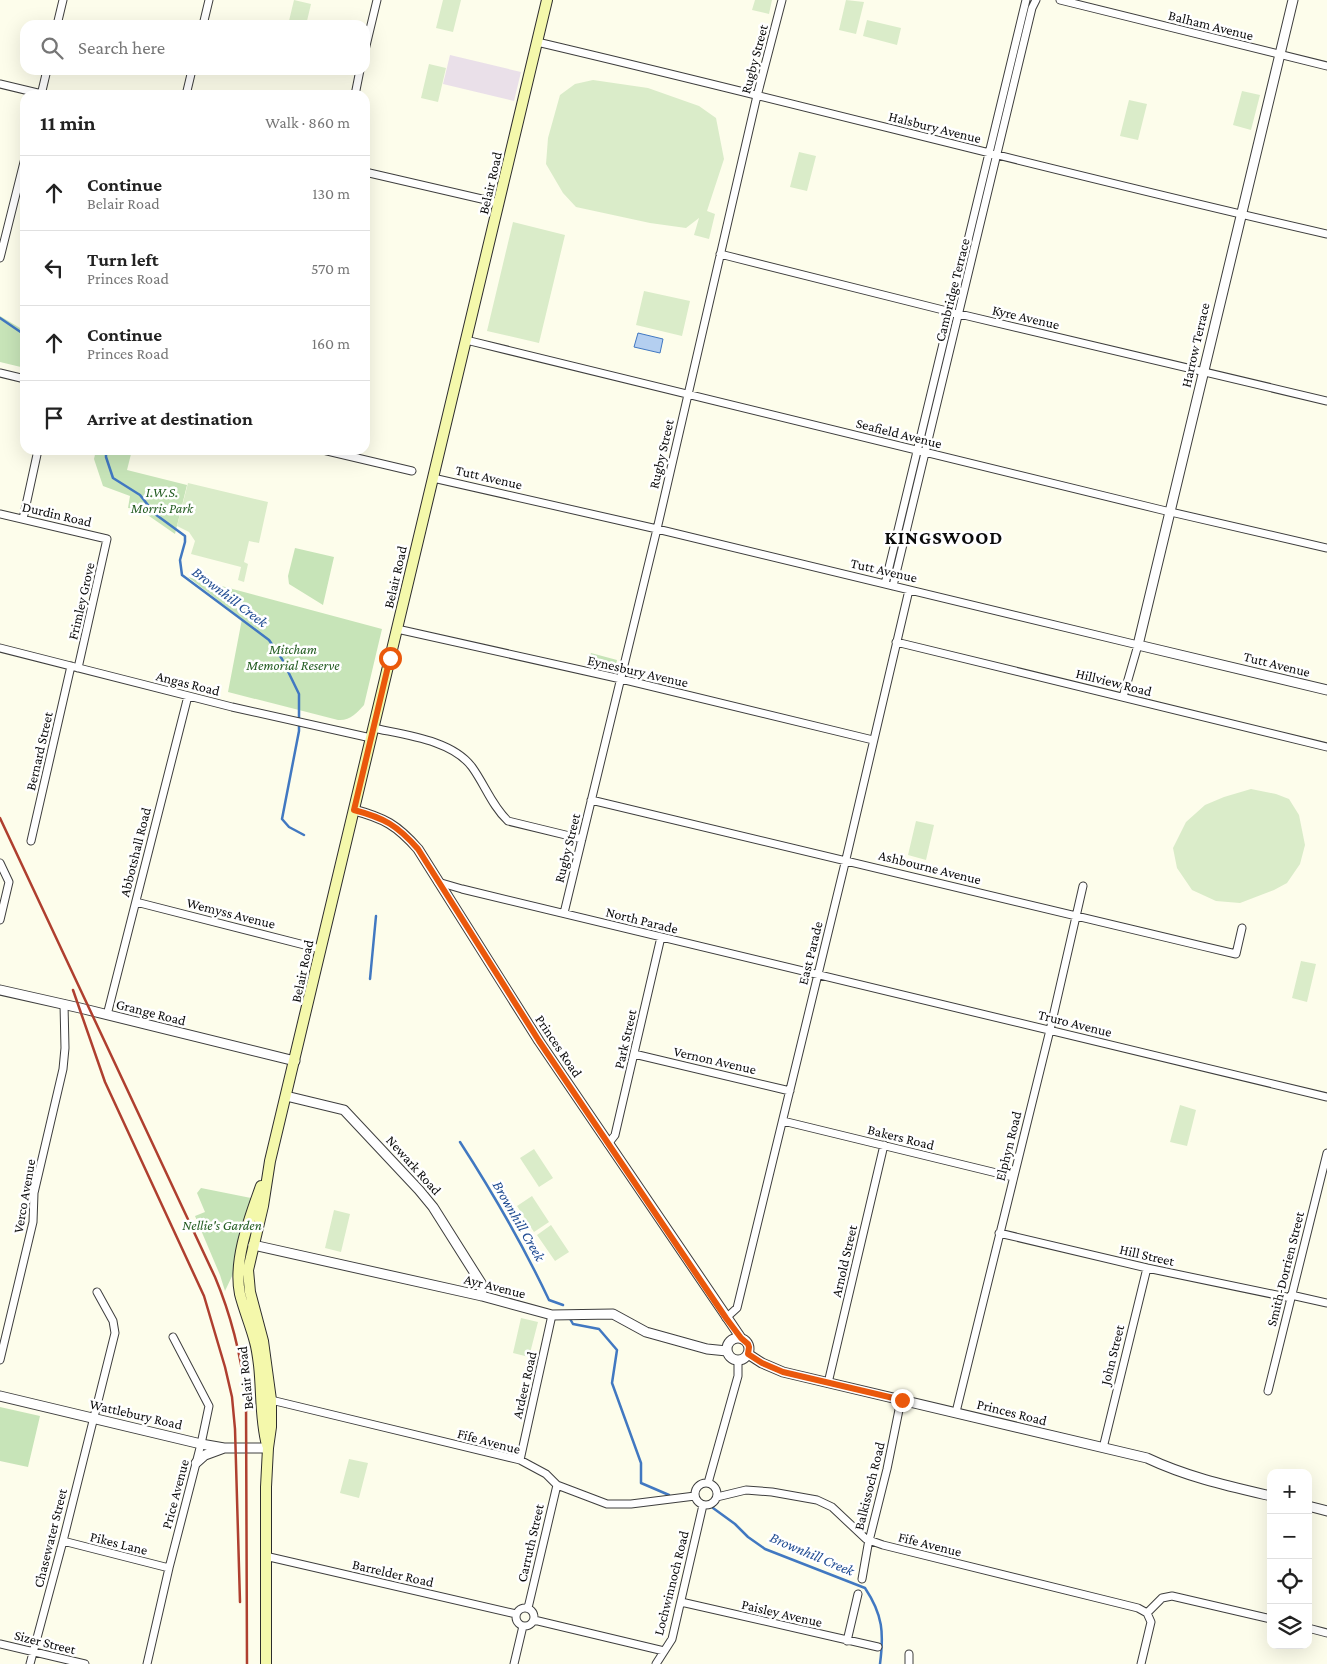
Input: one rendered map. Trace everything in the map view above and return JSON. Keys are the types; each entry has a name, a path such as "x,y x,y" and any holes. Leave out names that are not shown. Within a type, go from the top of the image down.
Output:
{"main road":[{"name":"Belair Road","path":"266,1664 265,1556 271,1400 263,1341 248,1280 248,1270 263,1206 270,1161 547,0"},
{"name":"Belair Road","path":"268,1448 263,1432 256,1343 240,1294 238,1273 250,1218 270,1161"}],"street":[{"path":"58,20 63,0"},
{"path":"204,20 209,0"},
{"path":"370,29 377,0"},
{"name":"Rugby Street","path":"564,914 657,530 757,94 782,0"},
{"path":"1028,0 1036,0"},
{"name":"Cambridge Terrace","path":"1019,50 1028,0"},
{"name":"Cambridge Terrace","path":"893,586 902,515 978,198 1003,98 1036,0"},
{"name":"Balham Avenue","path":"1060,0 1327,66"},
{"name":"Harrow Terrace","path":"1123,697 1138,645 1240,214 1293,0"},
{"name":"Halsbury Avenue","path":"537,42 1327,234"},
{"name":"Cambridge Terrace","path":"885,584 910,516 1011,100 1013,73"},
{"path":"44,90 46,75"},
{"path":"187,90 191,75"},
{"path":"356,90 359,75"},
{"path":"0,84 23,90"},
{"path":"1003,98 1011,100"},
{"path":"370,173 499,202"},
{"path":"0,258 20,178"},
{"path":"978,198 987,200"},
{"path":"973,220 981,222"},
{"name":"Kyre Avenue","path":"720,254 959,314 1327,400"},
{"path":"964,260 972,262"},
{"name":"Seafield Avenue","path":"466,340 1170,512 1327,548"},
{"path":"941,352 949,354"},
{"path":"0,373 20,378"},
{"path":"935,376 944,378"},
{"path":"928,408 936,410"},
{"path":"23,519 37,455"},
{"path":"345,455 412,471"},
{"name":"Tutt Avenue","path":"433,478 1327,690"},
{"name":"Durdin Road","path":"0,514 107,539"},
{"path":"902,515 910,516"},
{"name":"Frimley Grove","path":"75,667 107,539"},
{"name":"East Parade","path":"726,1318 737,1308 846,860 909,590"},
{"name":"Eynesbury Avenue","path":"397,628 621,679 873,740"},
{"name":"Hillview Road","path":"896,642 1327,747"},
{"name":"Angas Road","path":"0,648 188,696 371,738"},
{"name":"Bernard Street","path":"31,841 75,667"},
{"name":"Abbotshall Road","path":"107,1015 188,696"},
{"path":"373,728 445,746 461,755 472,767 499,813 508,821 582,839"},
{"name":"Ashbourne Avenue","path":"592,800 1236,954 1242,928"},
{"name":"Princes Road","path":"354,810 382,818 404,834 418,849 539,1041 726,1318 736,1339"},
{"path":"0,863 9,882 0,920"},
{"name":"North Parade","path":"437,881 461,889 818,975"},
{"name":"Elphyn Road","path":"956,1412 1050,1030 1083,886"},
{"path":"450,902 454,894 461,889"},
{"name":"Wemyss Avenue","path":"136,902 320,949"},
{"name":"Park Street","path":"608,1144 615,1135 661,937"},
{"name":"Truro Avenue","path":"818,975 1327,1097"},
{"name":"Grange Road","path":"0,990 295,1061"},
{"name":"Verco Avenue","path":"0,1360 33,1222 34,1193 63,1069 66,1048 64,1004"},
{"name":"Vernon Avenue","path":"634,1054 790,1091"},
{"name":"Newark Road","path":"286,1096 344,1110 433,1207 481,1283 482,1296"},
{"name":"Bakers Road","path":"782,1121 1013,1177"},
{"name":"Arnold Street","path":"828,1382 884,1145"},
{"name":"Smith-Dorrien Street","path":"1268,1391 1327,1153"},
{"name":"Hill Street","path":"999,1233 1147,1268 1327,1303"},
{"name":"Ayr Avenue","path":"253,1245 556,1314 613,1314 646,1332 707,1349 727,1351"},
{"name":"John Street","path":"1103,1448 1147,1268"},
{"name":"Chasewater Street","path":"30,1664 63,1541 114,1333 113,1322 97,1292"},
{"name":"Ardeer Road","path":"520,1460 556,1314"},
{"name":"Price Avenue","path":"147,1664 209,1406 173,1337"},
{"path":"736,1339 748,1344 749,1347 746,1357 738,1360 732,1358 727,1351 729,1343 736,1339"},
{"name":"Princes Road","path":"748,1354 762,1363 783,1372 1147,1458 1170,1469 1195,1477 1267,1495"},
{"path":"708,1483 738,1376 738,1360"},
{"name":"Wattlebury Road","path":"0,1396 201,1444 224,1448 268,1448"},
{"name":"Fife Avenue","path":"271,1400 520,1460 546,1474 557,1485 607,1504 630,1504 695,1496"},
{"name":"Balkissoch Road","path":"862,1578 869,1540 902,1400"},
{"path":"196,1463 205,1455 224,1448"},
{"path":"708,1483 716,1490 717,1497 711,1504 703,1504 695,1496 697,1487 708,1483"},
{"name":"Carruth Street","path":"528,1608 557,1485"},
{"name":"Fife Avenue","path":"717,1497 746,1490 772,1492 817,1500 832,1508 855,1530 869,1540 892,1548 1138,1608 1147,1612"},
{"name":"Lochwinnoch Road","path":"656,1664 672,1639 703,1504"},
{"path":"1312,1507 1327,1511"},
{"name":"Pikes Lane","path":"63,1541 169,1568"},
{"name":"Barrelder Road","path":"265,1556 516,1614"},
{"path":"847,1640 858,1594"},
{"path":"1141,1664 1151,1622 1147,1612 1162,1598 1172,1596 1267,1619"},
{"name":"Paisley Avenue","path":"681,1602 878,1647"},
{"path":"522,1608 528,1608 534,1614 534,1620 527,1626 522,1626 516,1619 516,1614 522,1608"},
{"path":"534,1620 664,1651"},
{"path":"514,1664 522,1626"},
{"path":"1312,1629 1327,1633"},
{"name":"Sizer Street","path":"0,1644 85,1664"},
{"path":"908,1654 909,1664"}],"shaded area":[{"path":"450,55 521,72 514,101 443,84"}],"green space":[{"path":"294,0 311,4 307,20 289,20"},
{"path":"443,0 461,0 453,32 436,28"},
{"path":"755,0 772,0 769,14 752,10"},
{"path":"846,0 864,2 856,34 839,30"},
{"path":"867,20 901,28 897,45 863,36"},
{"path":"429,64 446,68 438,102 421,98"},
{"path":"593,80 648,88 699,106 716,118 724,159 707,211 715,214 709,239 694,235 699,218 686,228 650,223 576,207 563,193 546,164 548,138 560,95 575,84"},
{"path":"1242,91 1260,95 1251,130 1233,125"},
{"path":"1129,100 1147,104 1138,140 1120,136"},
{"path":"799,152 816,156 807,191 790,187"},
{"path":"513,222 565,235 539,343 487,331"},
{"path":"644,291 690,301 682,336 636,325"},
{"path":"0,316 20,328 20,367 0,362"},
{"name":"I.W.S. Morris Park","path":"95,455 131,455 127,470 187,485 175,534 139,509 128,508 130,496 103,486 94,459"},
{"path":"188,483 268,502 259,543 249,541 244,562 248,564 244,582 238,580 241,567 191,554 195,541 189,532 177,526"},
{"path":"295,548 334,557 323,605 289,584 288,576"},
{"name":"Mitcham Memorial Reserve","path":"188,577 382,629 364,705 350,718 338,720 228,692 242,619"},
{"path":"591,653 617,660 615,670 588,663"},
{"path":"1251,789 1276,794 1289,799 1299,815 1305,845 1300,864 1287,883 1274,890 1240,903 1216,901 1192,890 1177,868 1173,848 1186,822 1205,805"},
{"path":"916,821 934,825 926,860 908,855"},
{"path":"1301,961 1316,964 1307,1002 1292,998"},
{"path":"1180,1105 1196,1110 1187,1146 1170,1142"},
{"path":"534,1149 553,1178 539,1187 520,1158"},
{"name":"Nellie's Garden","path":"201,1188 251,1198 233,1274 225,1291 195,1216 205,1212 197,1193"},
{"path":"532,1196 549,1222 534,1232 517,1206"},
{"path":"334,1210 350,1214 341,1252 325,1248"},
{"path":"551,1225 569,1252 555,1261 537,1235"},
{"path":"521,1318 538,1322 529,1357 513,1353"},
{"path":"0,1407 40,1416 28,1467 0,1461"},
{"path":"349,1459 368,1463 359,1498 340,1493"}],"water":[{"path":"638,333 663,339 660,353 634,347"}],"waterway":[{"name":"Brownhill Creek","path":"0,318 20,332"},
{"name":"Brownhill Creek","path":"106,455 113,478 140,495 155,514 185,536 180,560 182,575 269,640 282,659 299,694 299,731 282,819 289,827 304,835"},
{"name":"Brownhill Creek","path":"370,979 376,916"},
{"name":"Brownhill Creek","path":"460,1142 529,1259 549,1300 563,1305"},
{"name":"Brownhill Creek","path":"569,1317 573,1324 599,1329 617,1350 612,1383 641,1463 641,1483 669,1495"},
{"name":"Brownhill Creek","path":"713,1508 765,1549 865,1588 876,1607 881,1625 880,1664"}],"railway":[{"path":"0,818 215,1277 231,1321 246,1397 247,1664"},
{"path":"73,990 105,1082 204,1296 225,1367 232,1397 235,1429 240,1602"}],"district":[{"name":"KINGSWOOD","path":"944,537"}],"route":[{"path":"390,658 354,810 382,818 404,834 418,849 539,1041 726,1318 748,1344 748,1354 762,1363 783,1372 902,1400"}]}
